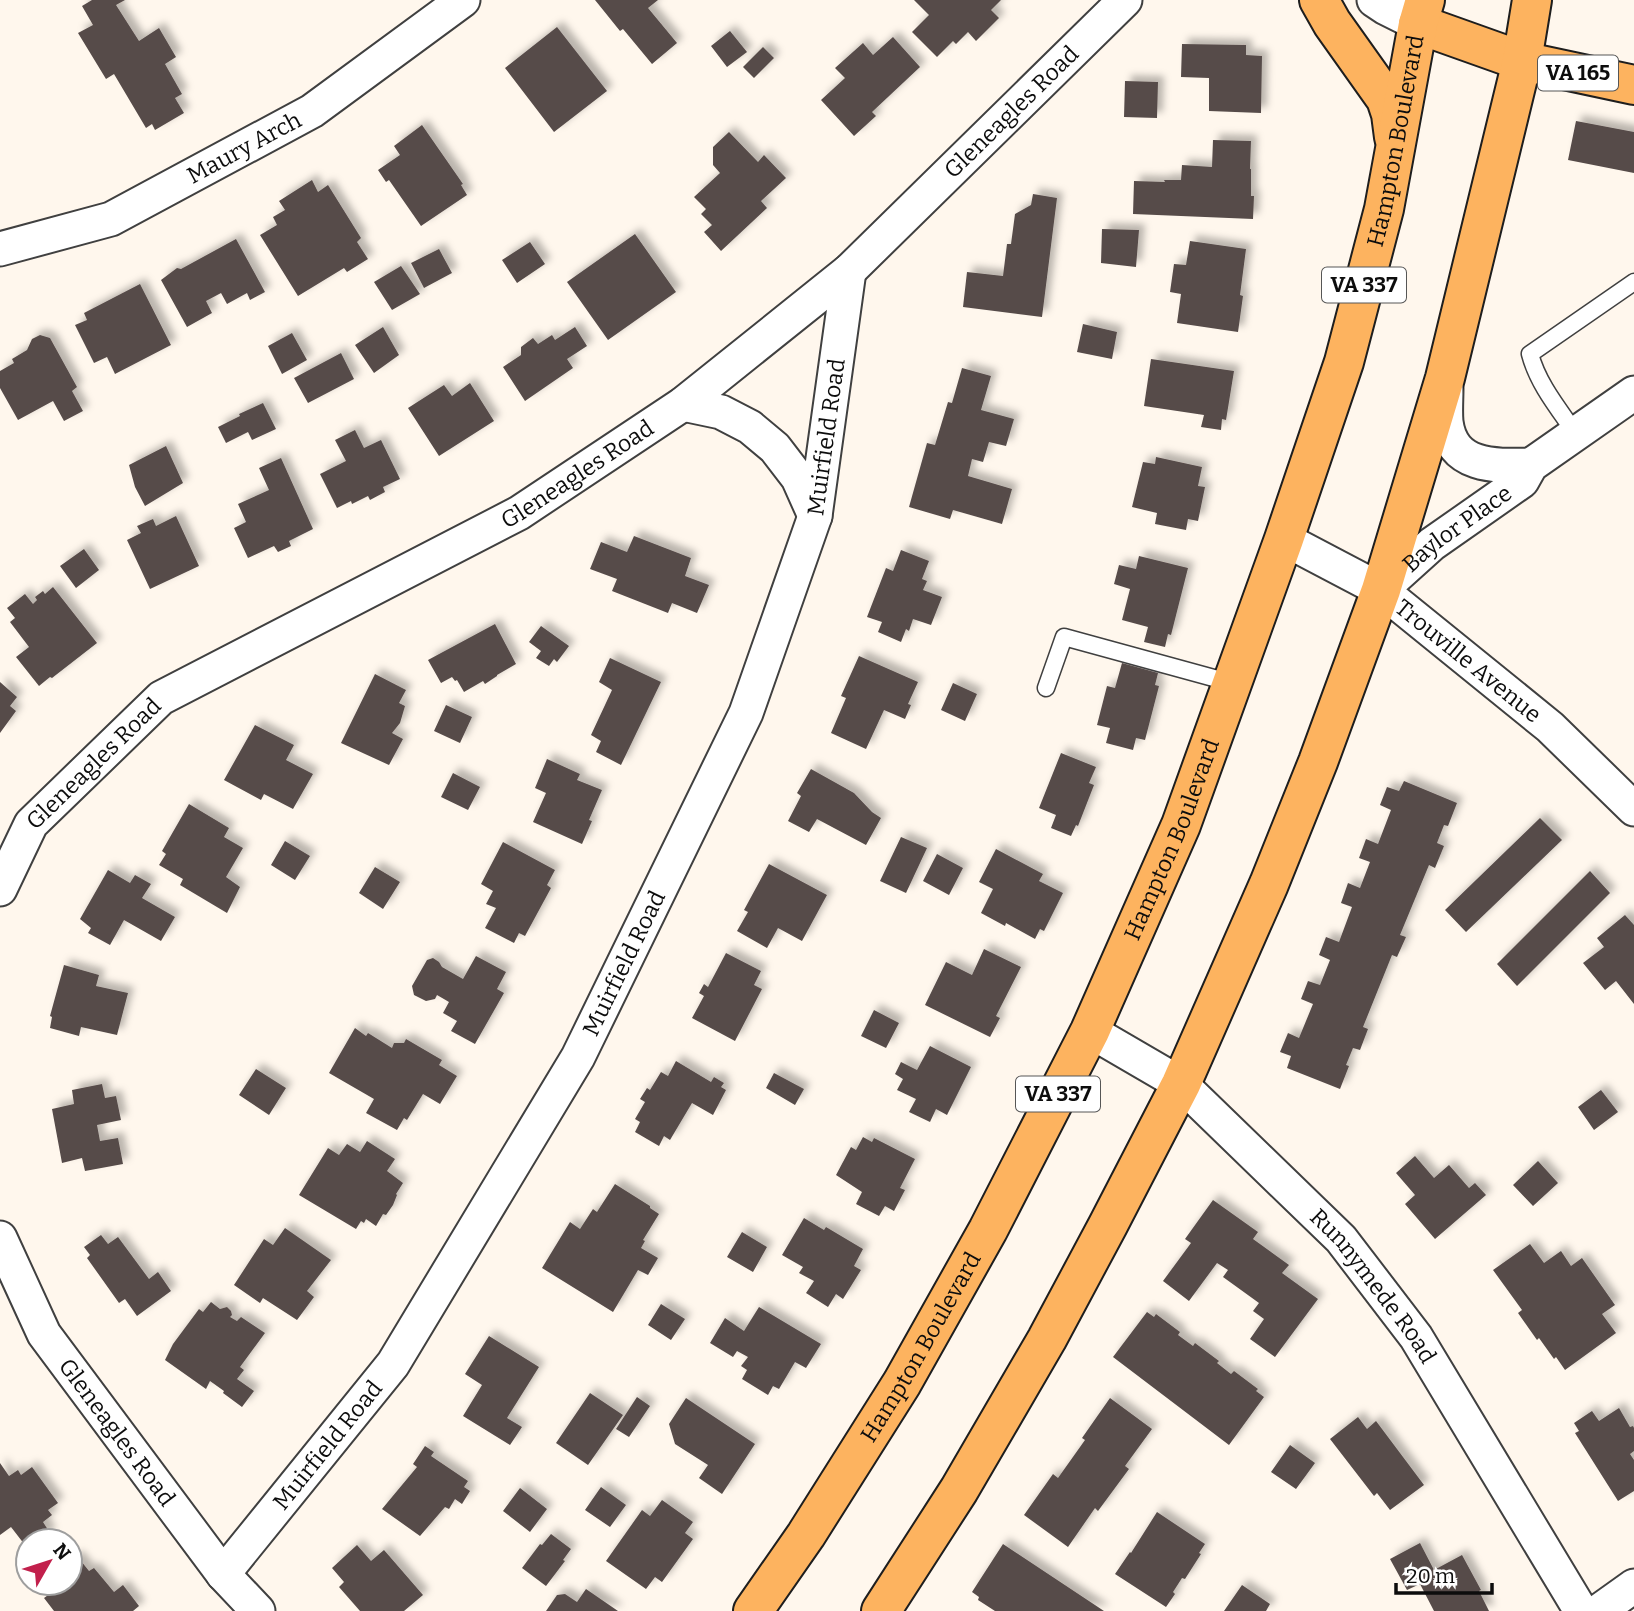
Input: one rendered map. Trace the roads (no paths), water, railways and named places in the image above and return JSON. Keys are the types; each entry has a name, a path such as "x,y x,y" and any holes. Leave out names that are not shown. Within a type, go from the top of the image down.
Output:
{"main road":[{"path":"1319,0 1332,23 1386,99 1391,114 1395,149"},
{"path":"881,1611 958,1490 1047,1339 1102,1237 1181,1084 1269,884 1318,762 1381,590 1446,379 1522,61 1532,0"},
{"name":"Hampton Boulevard","path":"753,1611 806,1535 902,1383 988,1230 1090,1031 1181,825 1284,539 1344,362 1384,209 1421,12"},
{"name":"VA 165","path":"1421,12 1522,61 1634,85"}],"street":[{"name":"Maury Arch","path":"0,249 111,219 312,111 463,0"},
{"name":"Gleneagles Road","path":"0,889 31,824 161,698 519,513 683,404 849,271 1125,0"},
{"path":"1374,0 1386,8 1421,12"},
{"name":"Muirfield Road","path":"223,1574 393,1364 578,1057 746,713 815,516 849,271"},
{"name":"Baylor Place","path":"1446,379 1447,424 1451,439 1462,454 1477,462 1497,466 1531,465"},
{"name":"Baylor Place","path":"1381,590 1432,544 1522,481 1531,465 1634,393"},
{"path":"683,404 721,412 750,427 775,448 798,478 815,516"},
{"name":"Trouville Avenue","path":"1284,539 1381,590 1550,727 1634,809"},
{"name":"Runnymede Road","path":"1090,1031 1181,1084 1341,1239 1416,1336 1581,1611"},
{"name":"Gleneagles Road","path":"0,1238 44,1335 223,1574 258,1611"},
{"path":"1599,1611 1634,1586"}],"lane":[{"path":"1576,434 1544,389 1530,354 1634,282"},
{"path":"1046,688 1064,637 1232,683"}]}
